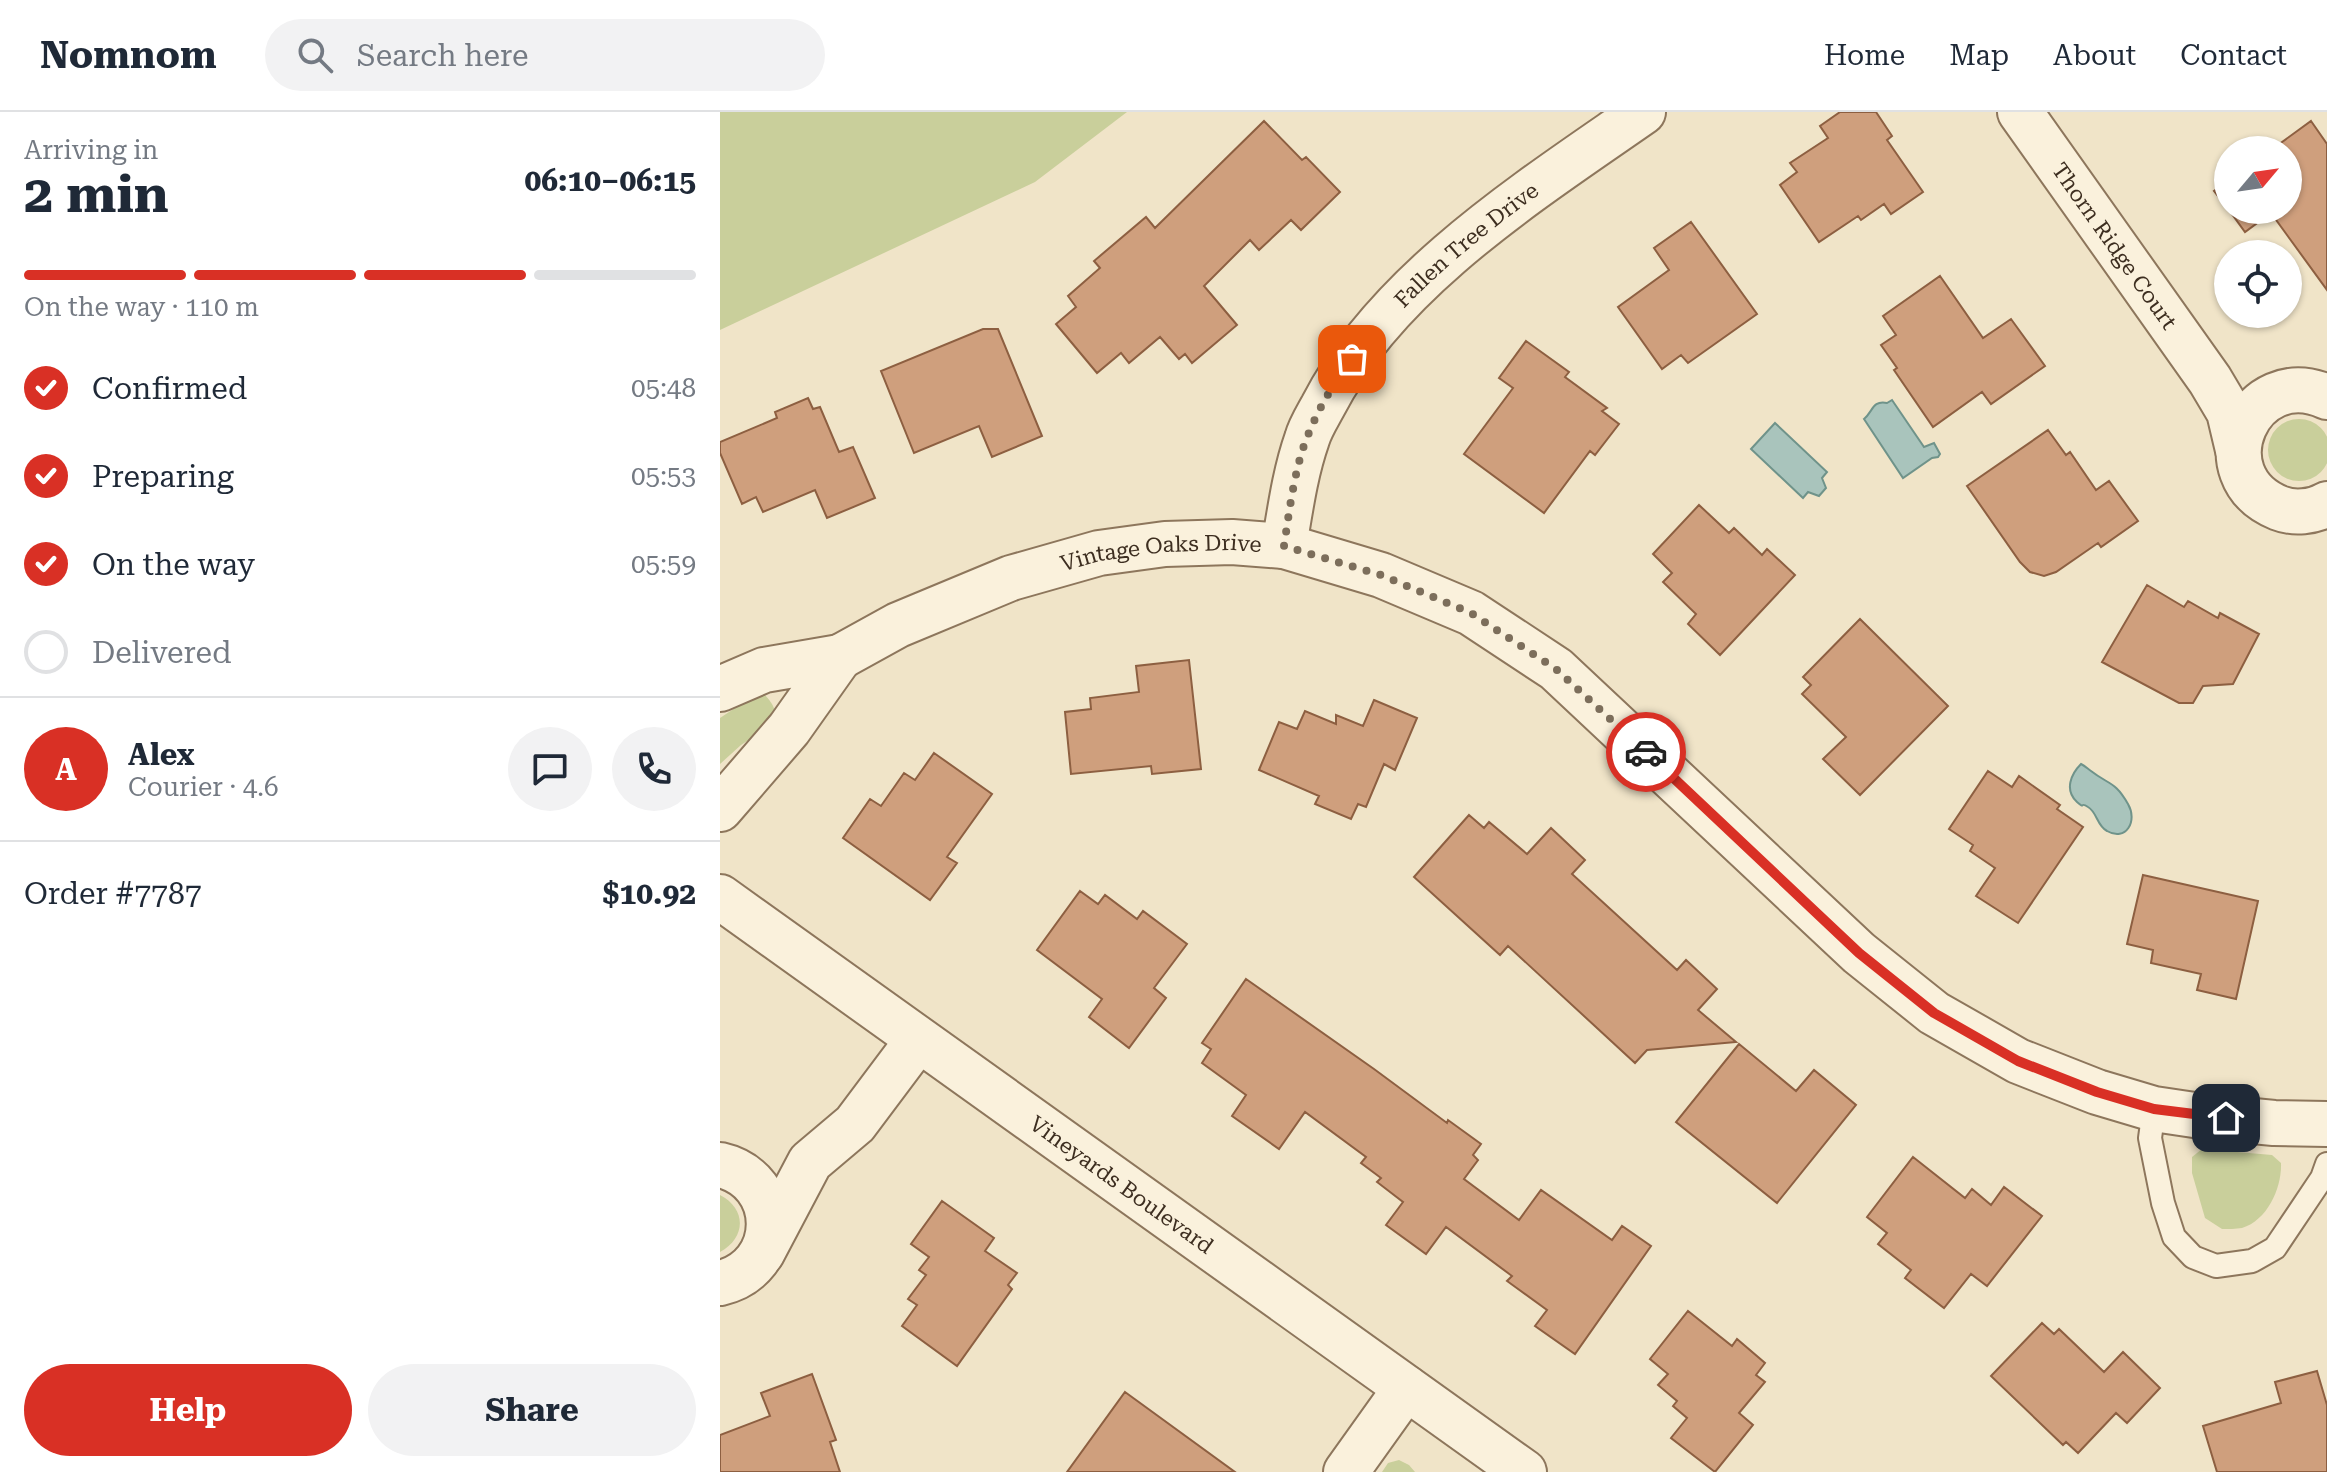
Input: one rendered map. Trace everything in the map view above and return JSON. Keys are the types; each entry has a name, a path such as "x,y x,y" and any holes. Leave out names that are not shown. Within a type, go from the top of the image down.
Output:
{"street":[{"name":"Fallen Tree Drive","path":"1284,546 1307,437 1338,378 1381,321 1443,261 1518,199 1643,112"},
{"name":"Thorn Ridge Court","path":"2020,112 2210,380 2229,412 2241,469 2250,487 2264,501 2283,509 2302,512 2327,504"},
{"path":"2210,380 2306,394"},
{"path":"2238,450 2242,430 2252,412 2266,399 2306,394"},
{"name":"Vintage Oaks Drive","path":"720,689 764,670 840,657 898,625 1011,578 1099,553 1165,544 1232,542 1284,546 1381,575 1471,613 1556,669 1859,953 1934,1013 2018,1061 2097,1092 2154,1109 2201,1116 2327,1124"},
{"name":"Vintage Oaks Drive","path":"720,809 789,729 840,657"},
{"name":"Vineyards Boulevard","path":"720,897 1406,1388 1470,1456 1524,1472"},
{"path":"720,1283 734,1280 750,1269 762,1253 810,1162 855,1124 918,1040"},
{"path":"726,1166 767,1169 810,1162"},
{"path":"726,1166 750,1179 762,1195 769,1214 769,1234 762,1253"},
{"path":"1346,1472 1406,1388"}],"lane":[{"path":"2154,1109 2150,1138 2163,1203 2174,1237 2193,1257 2216,1266 2252,1261 2275,1248 2322,1178 2327,1164"}],"green space":[{"path":"720,112 1127,112 1035,182 720,330"},
{"path":"2299,419 2311,422 2321,428 2327,438 2327,462 2321,472 2311,478 2299,481 2287,478 2277,472 2271,462 2268,450 2271,438 2277,428 2287,422"},
{"path":"756,694 765,695 771,702 775,712 774,723 741,745 720,764 720,718"},
{"path":"2202,1149 2272,1155 2281,1163 2272,1202 2251,1224 2242,1228 2222,1229 2205,1218 2192,1173 2192,1157"},
{"path":"720,1195 735,1208 740,1224 735,1239 720,1252"},
{"path":"1399,1460 1415,1472 1382,1472 1388,1463"}],"water":[{"path":"1892,400 1924,447 1934,443 1940,454 1903,478 1864,419 1876,405"},
{"path":"1775,423 1827,472 1822,478 1826,488 1819,496 1808,492 1803,498 1751,449"},
{"path":"2081,764 2115,787 2123,797 2132,817 2125,832 2114,834 2107,831 2091,809 2073,797 2070,782"}],"building":[{"path":"1840,112 1876,112 1892,136 1887,140 1923,192 1891,214 1884,204 1861,220 1858,216 1819,242 1780,185 1797,172 1790,163 1828,138 1820,126"},
{"path":"1264,121 1302,160 1306,157 1340,192 1301,230 1291,220 1259,250 1250,240 1204,286 1237,325 1192,363 1185,354 1179,359 1160,337 1129,363 1121,353 1097,373 1056,324 1076,307 1068,296 1100,268 1094,261 1146,217 1155,228"},
{"path":"2311,121 2327,144 2327,290 2302,256 2302,240 2291,240 2279,224 2302,224 2302,136 2290,136"},
{"path":"1691,222 1757,314 1688,363 1681,355 1662,369 1618,307 1669,270 1654,248"},
{"path":"2239,224 2256,224 2245,232"},
{"path":"1940,276 1983,338 2011,319 2045,366 1991,404 1982,392 1933,427 1894,370 1897,368 1881,345 1896,335 1883,316"},
{"path":"983,329 998,329 1042,436 992,457 979,426 914,453 881,371"},
{"path":"1526,341 1569,372 1565,377 1607,408 1602,411 1619,424 1595,455 1590,451 1544,513 1464,454 1513,388 1499,378"},
{"path":"808,398 813,409 820,407 839,452 853,447 875,498 827,518 815,490 763,512 756,497 742,504 720,453 720,442 777,418 775,412"},
{"path":"2048,430 2066,455 2070,452 2096,490 2109,481 2138,521 2101,547 2098,543 2056,572 2044,576 2030,572 2020,562 1967,486"},
{"path":"1699,505 1729,533 1734,528 1762,555 1767,549 1795,575 1720,655 1688,624 1696,614 1663,582 1672,573 1653,554"},
{"path":"2147,585 2184,607 2188,601 2218,618 2220,613 2259,634 2233,684 2203,686 2193,703 2179,703 2102,662"},
{"path":"1860,619 1948,706 1860,795 1823,759 1846,737 1802,694 1811,685 1803,677"},
{"path":"1189,660 1201,769 1152,774 1151,766 1071,774 1065,712 1091,709 1090,698 1139,692 1136,666"},
{"path":"1374,700 1417,718 1395,770 1384,764 1366,807 1358,804 1351,819 1315,804 1319,796 1259,770 1279,722 1297,729 1305,711 1336,724 1336,715 1363,726"},
{"path":"934,753 992,794 947,857 957,863 930,900 843,838 870,799 881,806 904,773 915,780"},
{"path":"1988,771 2012,787 2019,776 2060,805 2057,809 2083,827 2018,923 1976,896 1995,868 1970,851 1973,845 1949,829"},
{"path":"1469,815 1484,828 1489,822 1527,854 1551,828 1585,860 1572,874 1677,970 1686,960 1717,989 1698,1010 1736,1042 1647,1050 1635,1063 1508,946 1500,955 1414,877"},
{"path":"2143,875 2258,901 2236,999 2197,990 2201,974 2151,963 2153,950 2127,944"},
{"path":"1080,891 1098,904 1105,895 1137,919 1143,911 1187,944 1154,988 1166,998 1129,1048 1089,1017 1102,999 1037,950"},
{"path":"1246,979 1481,1144 1473,1155 1478,1160 1464,1179 1519,1220 1541,1190 1612,1240 1622,1226 1651,1246 1575,1354 1535,1326 1547,1310 1507,1281 1512,1276 1446,1227 1426,1254 1386,1225 1403,1202 1377,1182 1381,1178 1361,1163 1366,1157 1305,1112 1279,1149 1232,1116 1246,1095 1202,1063 1211,1049 1202,1043"},
{"path":"1739,1044 1796,1091 1814,1070 1856,1105 1777,1203 1676,1122"},
{"path":"1913,1157 1965,1198 1972,1189 1991,1205 2004,1187 2042,1216 1987,1286 1971,1274 1944,1308 1905,1278 1911,1270 1878,1244 1887,1233 1867,1217"},
{"path":"942,1201 994,1238 985,1251 1017,1273 1008,1285 1012,1289 957,1366 902,1326 917,1305 908,1299 926,1275 919,1270 929,1257 911,1244"},
{"path":"1688,1311 1732,1346 1737,1339 1765,1363 1756,1375 1765,1382 1739,1413 1753,1425 1715,1472 1671,1438 1687,1418 1673,1406 1677,1401 1658,1385 1668,1374 1650,1359"},
{"path":"2042,1323 2054,1334 2059,1329 2104,1372 2123,1352 2160,1388 2127,1423 2116,1413 2078,1453 2066,1442 2063,1445 1991,1376"},
{"path":"2317,1371 2327,1405 2327,1472 2217,1472 2203,1426 2281,1403 2275,1382"},
{"path":"812,1374 836,1440 830,1442 840,1472 720,1472 720,1435 770,1416 761,1393"},
{"path":"1125,1392 1235,1472 1067,1472"}],"way so far":[{"path":"1352,359 1338,378 1307,437 1284,546 1381,575 1471,613 1556,669 1646,752"}],"route":[{"path":"1646,752 1859,953 1934,1013 2018,1061 2097,1092 2154,1109 2226,1118"}]}
